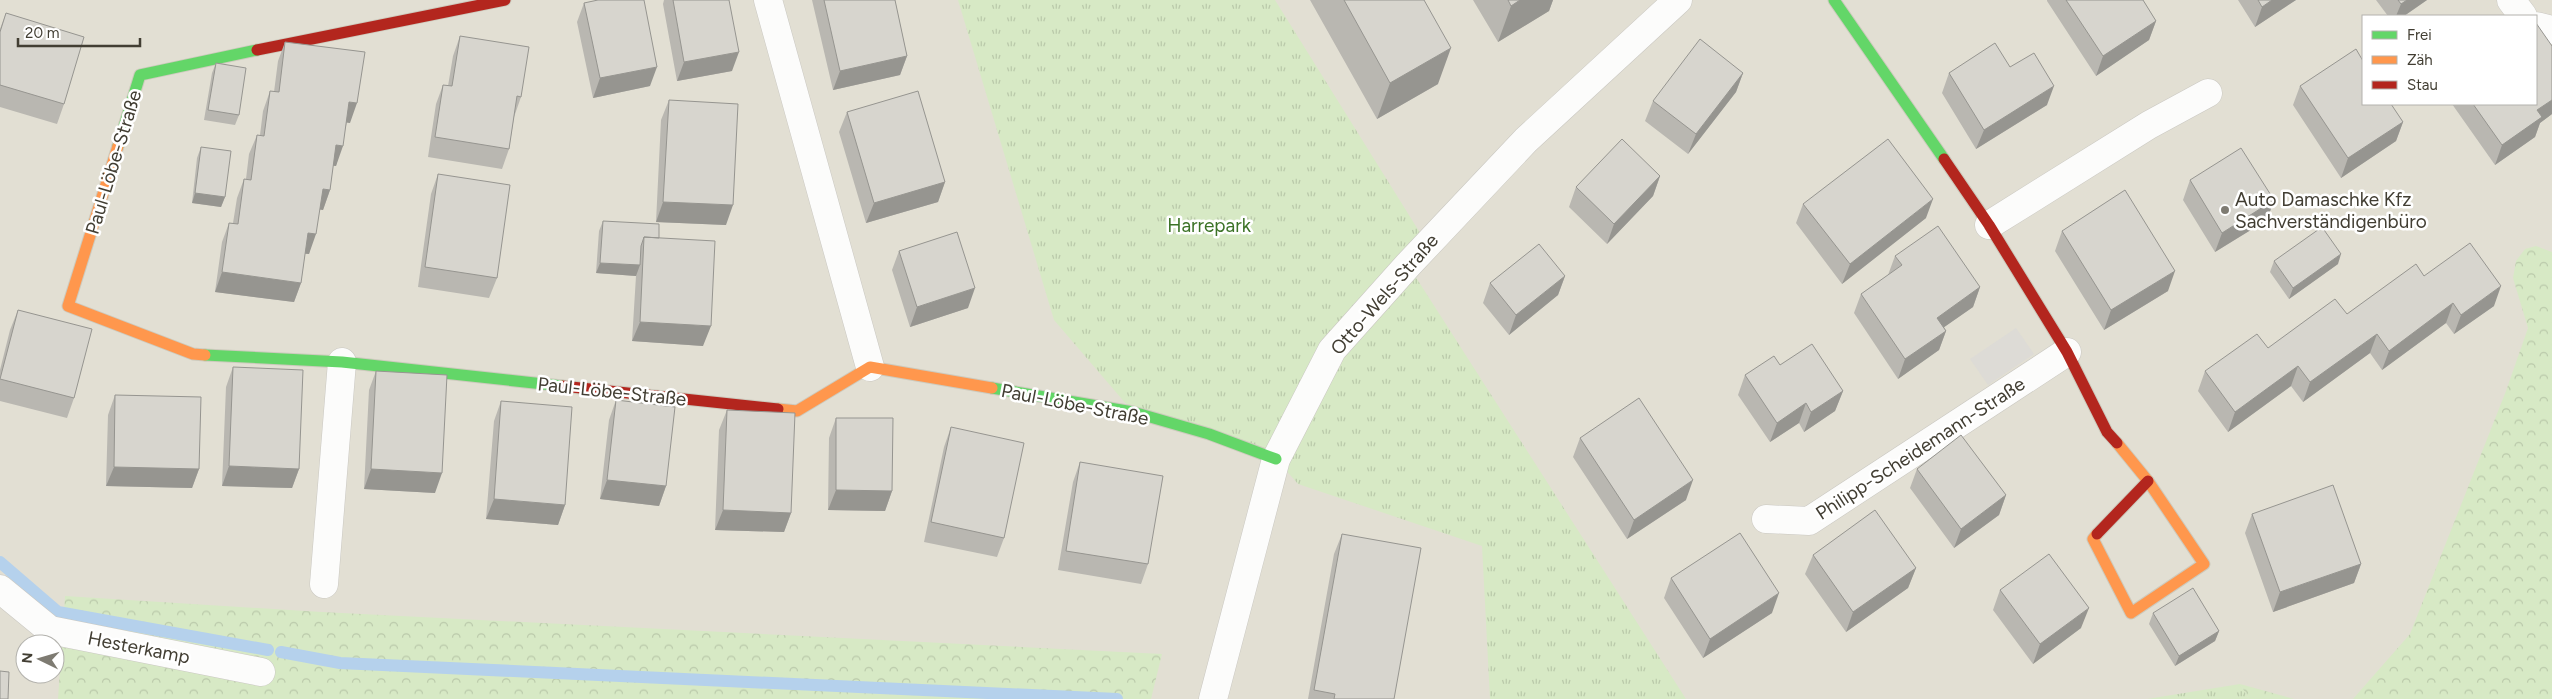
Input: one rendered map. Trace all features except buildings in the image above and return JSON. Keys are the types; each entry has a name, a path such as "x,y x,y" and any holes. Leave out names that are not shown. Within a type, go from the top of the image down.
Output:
{"street":[{"name":"Paul-Löbe-Straße","path":"505,0 419,16 140,75 68,306 193,354 342,362 797,411 870,367 1133,412 1209,434 1276,459"},
{"path":"768,0 870,367"},
{"name":"Otto-Wels-Straße","path":"1213,699 1276,459 1332,350 1408,265 1526,140 1678,0"},
{"path":"1834,0 1989,225 2067,352 2107,432 2148,481 2204,564 2131,613 2092,539 2148,481"},
{"path":"2511,0 2522,15"},
{"path":"2537,26 2552,30"},
{"path":"1989,225 2149,125 2208,94"},
{"name":"Philipp-Scheidemann-Straße","path":"1766,519 1809,521 2067,352"},
{"path":"324,584 342,362"},
{"name":"Hesterkamp","path":"0,588 50,630 261,672"}],"shaded area":[{"path":"0,0 2552,0 2552,699 0,699"},
{"path":"2016,328 2034,354 1988,385 1970,359"}],"green space":[{"name":"Harrepark","path":"958,0 1275,0 1427,244 1408,265 1686,699 1490,699 1482,546 1298,484 1276,459 1133,412 1054,320"},
{"path":"2536,246 2552,252 2552,699 2353,699 2410,634 2506,391 2528,328 2513,278 2516,261 2525,249"},
{"path":"65,596 322,612 1162,654 1151,699 58,699 59,684 65,684 65,634 62,634"},
{"path":"2240,684 2249,699 2147,699"},
{"path":"2240,684 2294,699 2249,699"}],"waterway":[{"path":"0,562 58,612 268,650"},
{"path":"281,652 340,663 1117,699"}],"traffic: fast":[{"path":"1834,0 1944,159"},
{"path":"118,146 140,75 257,50"},
{"path":"205,355 342,362 562,386"},
{"path":"992,388 1133,412 1209,434 1276,459"}],"traffic: slow":[{"path":"118,146 68,306 193,354 205,355"},
{"path":"778,409 797,411 870,367 992,388"},
{"path":"2097,534 2093,539 2131,613 2204,564 2148,481 2117,443"}],"traffic: jam":[{"path":"257,50 505,0"},
{"path":"1944,159 1989,225 2067,352 2107,432 2117,443"},
{"path":"562,386 778,409"},
{"path":"2097,534 2148,481"}],"place":[{"name":"Auto Damaschke Kfz Sachverständigenbüro","path":"2225,210"}]}
